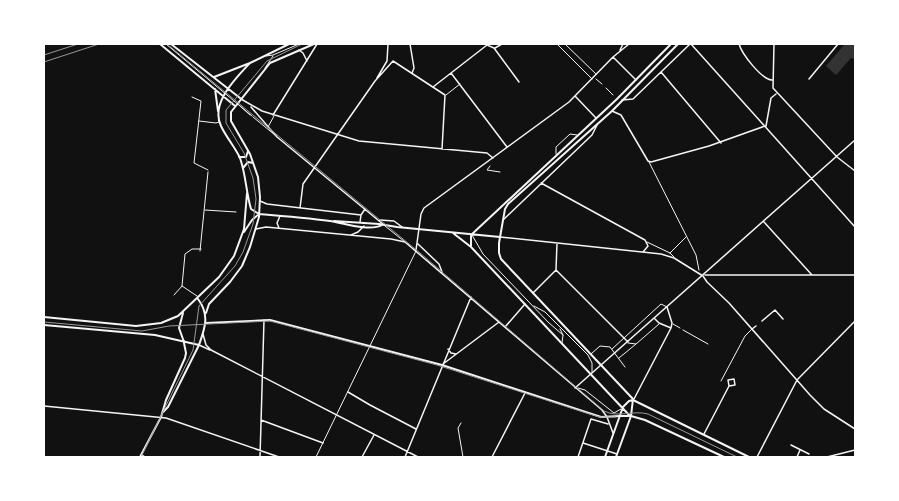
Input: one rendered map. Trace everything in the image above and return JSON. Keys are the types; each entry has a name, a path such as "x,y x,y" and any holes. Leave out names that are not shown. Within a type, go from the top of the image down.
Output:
{"main road":[{"path":"160,44 235,106"},
{"path":"172,44 240,98"},
{"path":"213,77 218,77 289,44"},
{"path":"163,412 168,407 193,358 203,334 206,323 206,313 210,302 227,286 240,269 249,251 256,229 260,201 259,181 248,151 230,120 231,114 240,98 264,69 273,61 315,44"},
{"path":"471,247 471,234 644,73 671,44"},
{"path":"678,44 612,112 508,204 500,237 499,256 633,400 749,457"},
{"path":"218,112 223,96 250,63"},
{"path":"214,88 219,122 239,157 243,168 251,208 259,214 332,221 360,222 419,230 500,237"},
{"path":"239,157 246,157 248,151"},
{"path":"243,168 248,162 253,163"},
{"path":"44,317 136,326 166,321 184,311 198,299 227,268 236,253 242,235 247,188"},
{"path":"242,235 250,222 259,214"},
{"path":"332,221 358,226 384,226"},
{"path":"453,233 471,247 631,416"},
{"path":"198,299 206,313"},
{"path":"141,456 161,417 166,400 186,356 184,342 179,326 184,311"},
{"path":"206,323 264,320 371,346 442,365 601,417 631,416 645,420 724,457"},
{"path":"44,325 155,336 198,345"},
{"path":"605,457 623,407 629,401 633,400"},
{"path":"616,457 631,416 633,400"}],"street":[{"path":"166,44 384,226 416,250 600,409 607,418 614,433"},
{"path":"262,56 273,55 300,44"},
{"path":"268,128 274,115 307,61 315,44"},
{"path":"375,81 387,61 388,44"},
{"path":"410,44 414,68 412,73"},
{"path":"495,48 502,44"},
{"path":"557,44 592,78"},
{"path":"565,44 596,74"},
{"path":"316,457 371,346 416,250 421,214 424,208 567,103 620,50 623,44"},
{"path":"620,50 626,48 629,44"},
{"path":"622,100 633,99 691,44 855,227"},
{"path":"738,44 742,53 765,78 772,80"},
{"path":"774,44 773,88 837,157 855,171"},
{"path":"809,79 838,44"},
{"path":"433,87 486,46 495,48 519,82"},
{"path":"299,50 303,53 307,61"},
{"path":"264,69 273,55"},
{"path":"613,57 636,80"},
{"path":"300,208 303,184 390,62 396,62 445,95"},
{"path":"661,72 721,143"},
{"path":"452,73 507,147"},
{"path":"596,79 602,84"},
{"path":"445,95 460,84"},
{"path":"606,88 613,96"},
{"path":"766,126 771,98 777,94"},
{"path":"442,149 445,95"},
{"path":"575,96 596,118"},
{"path":"192,97 200,101 194,163 207,169"},
{"path":"240,98 250,106 277,137"},
{"path":"250,106 274,115 360,141 487,153 493,158"},
{"path":"612,112 622,116 648,161 696,255 699,270"},
{"path":"199,121 219,122"},
{"path":"503,220 592,135 599,123"},
{"path":"648,161 660,160 721,143 766,126"},
{"path":"556,154 556,147 570,134 577,136"},
{"path":"575,388 855,140"},
{"path":"490,166 487,170 500,172"},
{"path":"174,295 182,286 185,254 190,250 200,250 208,172"},
{"path":"541,183 647,242 670,253 674,258 703,276 824,409 855,429"},
{"path":"260,201 267,204 361,215"},
{"path":"360,222 361,215 365,209"},
{"path":"204,210 236,212"},
{"path":"280,216 277,223 280,228"},
{"path":"378,220 394,221 403,228"},
{"path":"764,222 812,275"},
{"path":"355,235 359,229 358,226"},
{"path":"355,235 364,226"},
{"path":"256,229 263,227 280,228 396,239 405,242"},
{"path":"471,234 481,252 563,335"},
{"path":"500,237 643,252 674,258"},
{"path":"670,253 687,237"},
{"path":"643,252 648,248 647,242"},
{"path":"533,293 556,270 557,243"},
{"path":"418,244 439,264 443,274"},
{"path":"556,270 628,342 636,344"},
{"path":"703,276 713,274 855,275"},
{"path":"182,286 194,293 198,299"},
{"path":"405,457 448,349 471,297"},
{"path":"505,327 525,304"},
{"path":"612,349 661,304 667,307 672,324 671,328 633,400"},
{"path":"533,306 545,312 590,359 593,365 592,374"},
{"path":"762,321 775,310 783,319"},
{"path":"654,319 671,328"},
{"path":"260,457 264,320"},
{"path":"757,457 797,380 855,321"},
{"path":"442,365 499,322"},
{"path":"619,358 659,323"},
{"path":"672,324 680,328"},
{"path":"721,381 745,336 756,326"},
{"path":"559,327 563,335 562,344"},
{"path":"683,330 708,344"},
{"path":"203,334 206,344 211,350"},
{"path":"198,345 211,350 336,416 418,457"},
{"path":"591,354 597,348 603,346 612,349 625,367"},
{"path":"448,349 451,353 456,354"},
{"path":"704,435 729,386 728,380 734,379 735,384 729,386"},
{"path":"575,388 585,390 614,413 623,407"},
{"path":"348,392 416,429"},
{"path":"492,457 526,393"},
{"path":"44,406 161,417 279,457"},
{"path":"578,457 591,419 609,424"},
{"path":"261,420 323,443"},
{"path":"461,423 458,428 463,457"},
{"path":"362,457 374,435"},
{"path":"583,443 617,454"},
{"path":"791,445 809,454"},
{"path":"797,457 800,450"},
{"path":"827,457 855,450"},
{"path":"141,456 145,457"}],"shaded area":[{"path":"845,44 855,44 855,57 853,59 851,58 836,75 826,66"}],"tram line":[{"path":"167,44 420,253 604,411 614,414 648,414 737,457"},
{"path":"141,457 193,350 199,306 235,266 243,252 253,224 256,199 253,178 244,153 226,123 226,110 267,61 302,44"},
{"path":"44,322 142,331 169,326 270,321 437,365 599,417 616,417"}],"railway":[{"path":"44,55 78,44"},
{"path":"44,62 99,44"}]}
